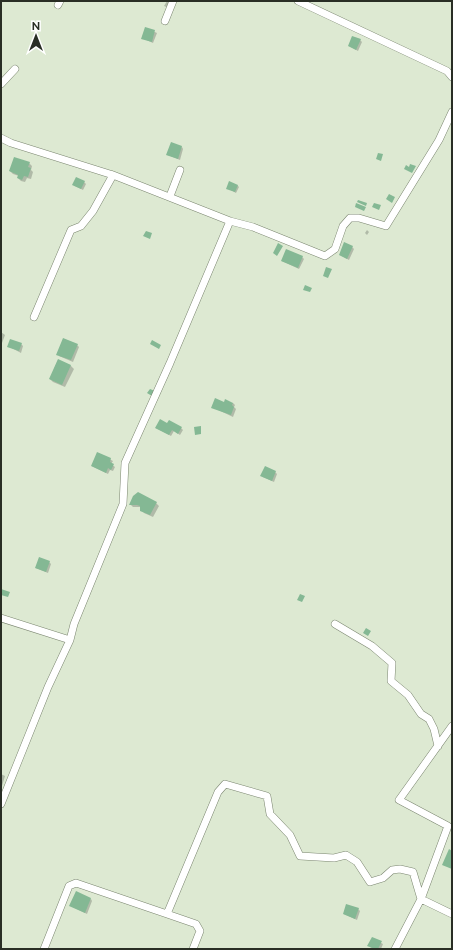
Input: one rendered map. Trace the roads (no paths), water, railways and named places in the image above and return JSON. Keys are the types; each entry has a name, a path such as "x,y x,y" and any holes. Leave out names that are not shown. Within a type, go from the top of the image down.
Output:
{"street":[{"path":"165,21 173,1"},
{"path":"298,1 310,3 448,71 452,77"},
{"path":"1,84 16,69"},
{"path":"1,138 11,143 113,175 170,196 230,221 252,227 325,256 335,249 343,226 350,218 359,218 386,226 439,140 452,112"},
{"path":"170,196 180,170"},
{"path":"34,317 71,230 81,226 93,211 113,175"},
{"path":"1,804 48,687 70,640 74,624 123,504 126,464 230,221"},
{"path":"1,618 70,640"},
{"path":"335,624 372,646 392,663 391,681 408,695 421,714 429,719 434,729 438,746"},
{"path":"395,949 421,898 448,826 398,800 452,726"},
{"path":"167,914 218,792 224,784 267,796 270,814 290,835 300,856 334,858 346,855 357,862 370,882 383,878 392,870 400,869 413,872 421,898 452,914"},
{"path":"44,949 69,886 76,884 196,924 200,931 193,949"}]}
